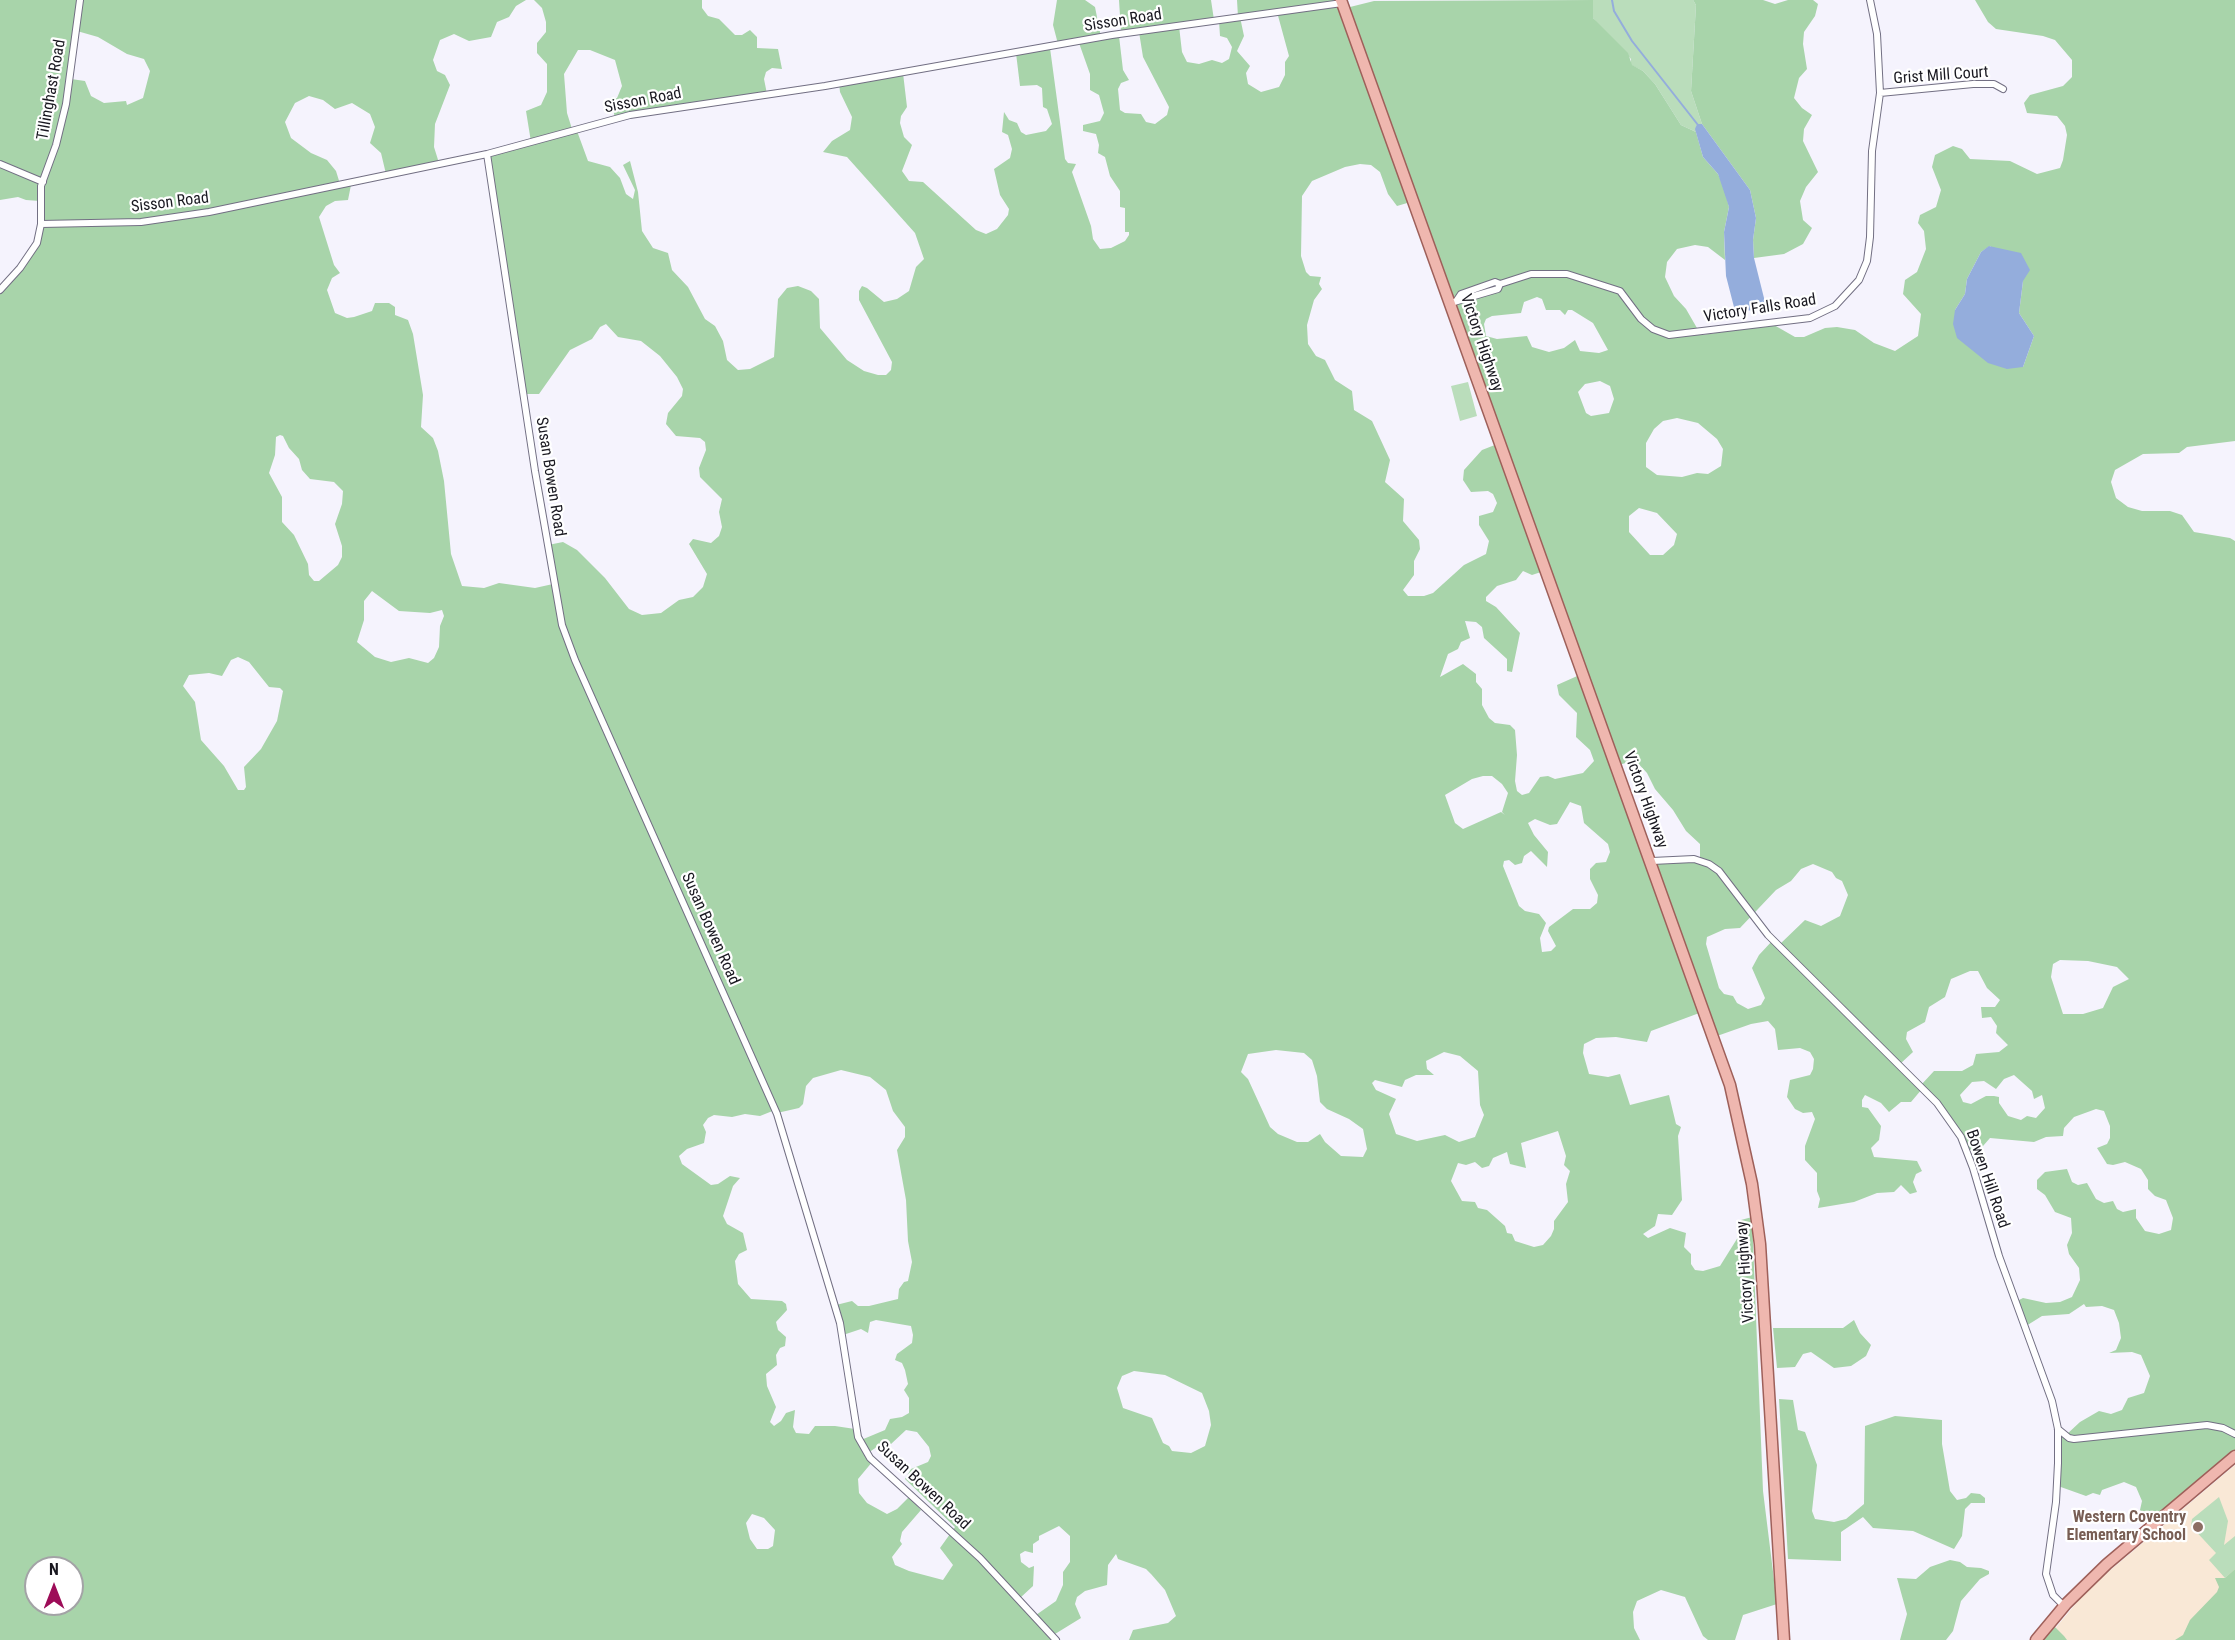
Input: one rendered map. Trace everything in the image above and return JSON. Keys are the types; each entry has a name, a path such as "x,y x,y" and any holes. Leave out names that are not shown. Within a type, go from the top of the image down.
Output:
{"main road":[{"name":"Victory Highway","path":"1341,2 1454,302 1730,1085 1752,1184 1761,1255 1784,1640"},
{"path":"2036,1640 2064,1606 2163,1514 2235,1456"}],"street":[{"name":"Tillinghast Road","path":"43,182 56,145 64,112 80,0"},
{"name":"Victory Falls Road","path":"1454,302 1498,289 1500,284 1531,274 1549,273 1567,274 1620,291 1641,319 1653,329 1669,335 1810,318 1823,314 1848,295 1867,261 1872,208 1872,151 1880,93 1877,34 1870,0"},
{"name":"Sisson Road","path":"41,224 141,222 209,212 487,154 603,122 681,106 825,86 1112,35 1341,2"},
{"name":"Grist Mill Court","path":"1880,93 1973,84 1994,84 2003,89"},
{"name":"Susan Bowen Road","path":"487,154 562,625 571,653 777,1114 840,1323 858,1437 874,1462 980,1558 1056,1640"},
{"path":"0,164 43,182 41,224 33,251 0,290"},
{"name":"Bowen Hill Road","path":"1652,861 1686,858 1709,864 1719,872 1764,929 1937,1103 1954,1125 1965,1146 1999,1256 2049,1390 2058,1429 2056,1502 2046,1574 2053,1596 2064,1606"},
{"path":"2058,1429 2069,1438 2074,1439 2207,1425 2223,1428 2235,1434"}],"shaded area":[{"name":"Western Coventry Elementary School","path":"2235,1465 2235,1595 2199,1640 2052,1640 2048,1637 2088,1589"}],"green space":[{"path":"0,0 526,0 516,6 509,17 497,22 491,37 469,41 454,34 440,40 433,60 437,71 445,75 450,85 435,124 434,147 439,163 386,174 381,153 370,143 375,127 370,114 352,103 335,109 323,100 309,96 295,103 285,122 291,138 311,153 327,160 336,171 340,184 351,185 348,200 335,201 326,206 319,217 334,265 340,273 332,278 327,290 335,313 347,318 354,317 372,311 375,303 389,303 395,307 395,315 408,320 413,334 423,395 421,427 433,438 438,451 444,481 451,554 462,586 484,588 499,583 535,588 553,584 548,545 563,542 577,550 605,578 629,609 642,615 661,613 679,600 693,597 703,587 707,574 689,544 693,539 711,543 719,536 722,527 719,512 722,499 700,477 699,468 706,450 705,442 700,438 676,436 666,424 668,413 682,396 683,389 677,377 660,356 641,341 618,337 606,324 600,327 592,339 570,350 539,394 525,394 488,153 531,142 526,111 541,105 547,92 547,64 537,53 537,43 546,32 546,22 542,8 534,0 702,0 702,8 708,16 719,19 735,35 742,35 750,30 757,37 757,48 778,49 782,69 772,68 766,72 764,79 767,94 615,118 611,100 617,98 622,86 615,60 590,50 578,50 564,74 567,113 572,129 577,131 588,161 610,167 620,178 626,194 633,199 635,190 623,165 630,161 638,192 642,231 653,248 668,253 672,270 688,287 705,319 715,326 723,341 727,360 738,370 750,369 774,357 778,299 787,288 798,286 811,291 819,299 820,328 847,360 864,371 886,375 891,370 892,362 859,300 859,291 862,286 867,288 884,302 897,299 909,291 916,267 924,259 915,233 847,157 823,152 832,141 850,130 852,117 840,92 839,83 903,73 907,107 901,116 900,123 904,137 912,145 902,171 909,181 923,182 976,230 986,234 997,229 1008,215 1009,209 1000,195 994,169 1010,158 1012,149 1008,135 1002,132 1004,112 1009,120 1017,123 1021,132 1026,135 1046,131 1052,124 1047,109 1043,107 1042,88 1037,85 1020,86 1016,53 1050,48 1065,159 1068,163 1076,164 1072,172 1091,226 1093,239 1100,249 1111,248 1125,241 1129,235 1129,232 1125,232 1125,208 1120,207 1120,191 1110,176 1105,157 1098,153 1099,145 1096,134 1083,131 1083,125 1100,121 1104,113 1099,95 1090,90 1090,74 1079,43 1058,44 1053,25 1057,0 1085,0 1095,7 1101,37 1119,36 1123,70 1129,80 1121,83 1118,89 1120,110 1125,113 1141,114 1146,122 1155,124 1167,115 1169,107 1143,57 1139,32 1121,32 1119,0 1211,0 1214,20 1179,26 1182,52 1187,62 1199,64 1212,60 1222,63 1229,59 1232,47 1227,38 1220,36 1219,21 1238,17 1237,0 1342,0 1346,8 1374,1 1593,0 1593,18 1628,53 1632,65 1643,71 1655,84 1681,125 1696,132 1703,157 1718,174 1724,187 1729,207 1724,232 1725,260 1708,247 1695,245 1677,249 1667,262 1665,277 1674,296 1686,309 1701,335 1774,325 1795,337 1804,337 1825,328 1837,327 1855,330 1874,343 1895,351 1918,336 1921,314 1903,294 1905,280 1917,272 1926,249 1924,231 1918,223 1920,215 1936,207 1941,190 1932,167 1935,155 1953,146 1962,149 1970,159 2010,161 2037,174 2060,168 2063,160 2067,135 2065,126 2057,116 2027,113 2024,103 2030,95 2063,86 2072,77 2072,60 2055,40 1996,29 1988,22 1975,0 2235,0 2235,441 2187,447 2179,453 2143,454 2115,470 2111,482 2116,498 2128,507 2142,511 2170,511 2182,515 2194,532 2230,538 2235,541 2235,1457 2153,1522 2140,1510 2142,1501 2136,1487 2124,1482 2102,1490 2100,1495 2093,1493 2086,1496 2058,1486 2058,1432 2066,1435 2080,1422 2099,1411 2111,1414 2122,1410 2128,1398 2144,1393 2150,1376 2141,1355 2132,1352 2109,1353 2116,1350 2121,1338 2114,1310 2102,1306 2086,1307 2084,1304 2069,1314 2042,1316 2026,1326 2017,1301 2023,1298 2046,1303 2060,1302 2072,1297 2080,1280 2079,1268 2069,1254 2067,1245 2072,1233 2071,1218 2055,1212 2045,1195 2037,1189 2037,1180 2045,1172 2067,1169 2072,1182 2078,1185 2087,1183 2096,1199 2104,1203 2113,1201 2117,1209 2123,1212 2136,1209 2136,1218 2145,1231 2159,1234 2171,1230 2173,1218 2166,1200 2155,1196 2148,1189 2148,1180 2141,1169 2125,1162 2107,1164 2097,1148 2107,1144 2110,1138 2110,1126 2104,1111 2096,1109 2074,1117 2064,1128 2063,1136 2046,1137 2034,1142 1990,1138 1983,1146 1968,1151 1954,1124 1922,1089 1911,1102 1901,1102 1889,1112 1881,1103 1865,1095 1862,1107 1868,1108 1881,1126 1879,1140 1871,1148 1874,1157 1917,1161 1922,1171 1916,1174 1913,1182 1917,1192 1910,1194 1901,1185 1894,1192 1877,1193 1854,1202 1818,1208 1820,1199 1817,1191 1817,1173 1805,1160 1805,1146 1815,1119 1812,1112 1803,1113 1795,1109 1787,1097 1790,1080 1810,1075 1814,1059 1810,1052 1800,1048 1778,1050 1775,1029 1768,1021 1751,1024 1717,1036 1702,1012 1651,1031 1647,1042 1616,1037 1596,1038 1584,1044 1583,1053 1589,1074 1608,1077 1620,1074 1630,1105 1669,1095 1676,1124 1681,1127 1678,1136 1682,1200 1672,1215 1658,1214 1655,1226 1643,1234 1648,1238 1670,1228 1686,1233 1684,1247 1691,1254 1691,1264 1695,1270 1703,1271 1720,1266 1740,1234 1741,1220 1752,1217 1763,1491 1777,1604 1743,1615 1735,1640 1708,1640 1703,1636 1685,1597 1661,1590 1637,1601 1633,1612 1634,1628 1640,1640 1129,1640 1133,1630 1168,1623 1176,1616 1165,1590 1151,1574 1146,1569 1118,1559 1116,1554 1108,1565 1107,1585 1085,1591 1077,1597 1075,1604 1081,1618 1055,1634 1057,1640 0,1640 0,289 33,249 40,231 40,201 18,197 0,200","holes":["1277,12 1289,56 1285,62 1285,75 1279,87 1261,92 1248,84 1246,73 1250,66 1237,51 1244,36 1240,17","77,31 98,37 127,54 144,59 150,71 143,98 127,105 126,101 104,103 91,96 85,81 71,79","1360,164 1371,165 1380,172 1388,194 1397,206 1414,201 1500,443 1482,450 1464,470 1463,480 1471,492 1488,491 1493,494 1497,503 1493,512 1479,516 1479,525 1489,541 1486,554 1464,565 1433,593 1424,596 1408,596 1403,590 1414,575 1414,561 1420,549 1419,540 1403,521 1404,499 1385,482 1390,460 1372,421 1354,410 1352,391 1335,380 1325,360 1316,356 1308,344 1307,325 1314,300 1322,289 1319,284 1321,277 1310,276 1306,272 1301,256 1302,196 1312,181 1345,167","1990,246 2023,281 2019,313 2034,336 2023,367 1955,310 1965,294 1967,279 1981,252","1537,297 1542,299 1546,310 1560,310 1565,315 1568,310 1572,310 1593,323 1608,350 1599,353 1580,351 1575,340 1564,348 1549,352 1532,347 1527,336 1497,339 1486,336 1484,324 1486,319 1492,316 1521,313 1524,302","1600,381 1610,386 1614,399 1609,413 1591,416 1586,413 1578,392 1585,384","1677,418 1698,423 1717,439 1723,449 1721,466 1708,474 1697,473 1682,477 1657,475 1646,467 1646,443 1654,429 1663,421","280,435 299,459 302,470 310,479 334,482 343,491 342,504 335,524 342,546 342,557 338,565 319,581 314,581 309,575 308,564 294,535 282,522 282,497 269,473 275,455 276,437","1639,508 1657,513 1677,534 1674,545 1663,555 1650,555 1629,532 1629,516","1547,570 1584,673 1557,685 1559,695 1577,713 1576,737 1590,750 1594,761 1583,773 1555,779 1548,776 1540,777 1529,793 1522,795 1517,791 1515,781 1517,755 1515,730 1510,725 1495,723 1489,718 1482,705 1482,689 1476,682 1476,674 1463,664 1440,677 1448,654 1458,649 1461,642 1470,638 1465,621 1476,622 1482,627 1484,638 1507,659 1507,671 1512,672 1520,633 1496,607 1486,601 1486,597 1497,586 1516,580 1523,571 1532,575","372,591 399,611 430,613 442,610 444,616 440,626 439,647 434,658 428,663 409,658 391,662 375,657 357,642 364,620 364,601","238,657 249,662 269,687 280,688 283,691 277,721 261,749 244,767 246,787 244,790 238,790 224,766 201,740 195,702 183,686 189,675 209,673 222,676 231,660","1635,760 1647,773 1655,789 1673,810 1686,831 1700,844 1700,859 1652,858 1619,765","1483,776 1492,776 1502,784 1508,793 1502,812 1505,815 1501,812 1463,829 1455,823 1445,795 1472,779","1570,802 1581,806 1584,823 1608,844 1610,852 1606,862 1596,863 1590,869 1590,879 1598,895 1597,903 1590,909 1573,909 1549,927 1548,931 1556,946 1551,951 1542,952 1540,938 1546,923 1539,914 1525,911 1519,906 1503,866 1504,861 1509,860 1515,865 1522,863 1524,856 1531,851 1547,867 1548,852 1534,835 1528,823 1535,819 1550,825 1557,824","1813,864 1832,872 1842,881 1848,895 1840,916 1821,926 1805,920 1779,945 1773,940 1759,955 1752,968 1765,998 1761,1005 1748,1009 1737,1003 1733,996 1724,994 1719,988 1706,944 1707,937 1725,929 1740,928 1776,890 1791,881 1801,869","2060,960 2088,961 2117,967 2129,979 2113,987 2103,1008 2083,1014 2063,1014 2051,977 2053,964","1970,971 1978,971 1987,988 2000,1000 1995,1007 1981,1007 1982,1018 1991,1017 1997,1026 1996,1033 2008,1045 1999,1052 1976,1054 1973,1065 1962,1071 1934,1071 1921,1085 1900,1064 1913,1052 1906,1039 1907,1032 1925,1022 1929,1007 1945,997 1951,979","1276,1050 1304,1053 1312,1060 1317,1076 1320,1102 1327,1109 1349,1119 1363,1129 1367,1149 1363,1157 1341,1156 1325,1142 1320,1134 1308,1142 1297,1142 1278,1134 1270,1127 1248,1079 1241,1072 1248,1054","1444,1052 1460,1056 1478,1071 1480,1105 1484,1115 1475,1137 1459,1142 1445,1135 1417,1141 1396,1134 1389,1114 1396,1099 1376,1090 1372,1083 1375,1080 1402,1087 1405,1080 1416,1075 1434,1075 1427,1069 1426,1061","841,1070 870,1077 886,1090 893,1111 905,1127 905,1137 897,1150 906,1200 908,1241 912,1262 908,1281 904,1282 899,1289 898,1299 869,1306 858,1306 852,1301 836,1305 843,1335 861,1329 868,1333 870,1322 876,1320 911,1326 912,1343 897,1354 895,1360 902,1363 905,1370 908,1384 904,1390 909,1398 909,1413 890,1419 885,1430 861,1440 855,1429 835,1426 815,1426 809,1434 796,1433 793,1427 795,1410 786,1413 774,1426 770,1422 776,1407 767,1386 766,1374 777,1365 776,1355 780,1348 785,1346 786,1337 778,1330 776,1322 787,1310 786,1304 782,1301 751,1299 738,1284 735,1261 739,1254 747,1250 743,1233 727,1224 723,1216 733,1186 740,1178 730,1176 718,1184 711,1185 682,1164 679,1156 687,1149 704,1143 706,1132 703,1125 708,1118 714,1115 760,1116 775,1110 777,1113 799,1108 803,1104 806,1086 813,1078","2014,1075 2032,1091 2034,1099 2042,1095 2045,1108 2036,1118 2027,1116 2021,1120 2008,1116 1999,1103 1999,1097 1986,1096 1971,1104 1963,1102 1960,1095 1972,1082 1984,1081 1996,1089 2004,1079","1558,1131 1566,1156 1564,1165 1570,1171 1566,1184 1568,1202 1554,1221 1551,1236 1543,1245 1534,1247 1515,1241 1512,1234 1507,1233 1505,1226 1487,1210 1478,1208 1475,1202 1462,1201 1451,1181 1458,1163 1466,1165 1475,1162 1482,1168 1489,1166 1493,1158 1507,1152 1510,1164 1526,1168 1521,1143","1134,1371 1165,1375 1202,1393 1209,1411 1211,1425 1205,1446 1191,1453 1172,1451 1163,1443 1152,1418 1123,1408 1117,1388 1122,1376","906,1430 917,1432 929,1447 931,1456 928,1462 911,1469 905,1479 955,1527 940,1548 953,1565 943,1580 895,1565 892,1557 902,1544 900,1541 902,1532 921,1510 909,1497 897,1509 887,1514 867,1503 859,1493 858,1479 873,1461 868,1453 884,1442 891,1444","752,1514 764,1518 775,1530 773,1546 768,1549 757,1549 750,1539 746,1523","1059,1526 1070,1536 1070,1562 1063,1572 1063,1585 1056,1601 1036,1615 1020,1598 1033,1586 1034,1566 1029,1568 1021,1562 1020,1554 1025,1551 1033,1553 1033,1544 1039,1540 1039,1536"]},
{"path":"1593,0 1693,0 1696,5 1691,91 1702,124 1697,124 1696,132 1681,125 1655,84 1643,71 1631,65 1631,59 1593,18"},
{"path":"1693,0 1763,0 1775,4 1788,0 1813,0 1818,4 1815,16 1804,32 1803,44 1807,69 1799,78 1794,98 1812,115 1804,129 1803,141 1818,172 1806,187 1800,201 1803,220 1812,228 1803,244 1784,254 1754,258 1753,240 1756,218 1750,190 1702,124 1691,91 1696,5"},
{"path":"1468,382 1477,416 1460,421 1451,386"},
{"path":"1854,1320 1860,1333 1871,1345 1866,1356 1851,1366 1834,1368 1811,1352 1803,1354 1795,1367 1777,1368 1773,1328 1843,1328"},
{"path":"1779,1399 1793,1400 1798,1430 1805,1432 1817,1465 1812,1511 1815,1519 1834,1522 1846,1519 1864,1504 1865,1426 1895,1416 1942,1420 1942,1444 1950,1491 1957,1500 1966,1498 1971,1493 1980,1494 1985,1498 1985,1503 1971,1503 1965,1509 1962,1536 1954,1549 1913,1531 1873,1528 1863,1517 1841,1532 1841,1561 1788,1559"},
{"path":"2219,1497 2228,1521 2224,1545 2235,1536 2235,1569 2225,1578 2209,1560 2216,1553 2191,1526 2192,1519"},
{"path":"1950,1560 1960,1562 1967,1567 1981,1568 1989,1571 1989,1574 1980,1579 1961,1601 1953,1631 1946,1640 1900,1640 1907,1614 1897,1578 1916,1579 1930,1567"},
{"path":"2235,1569 2235,1640 2175,1640 2183,1635 2190,1620 2217,1592 2219,1587 2215,1578 2225,1578"},
{"path":"2050,1622 2064,1636 2067,1640 2036,1640"}],"water":[{"path":"1697,124 1702,124 1750,190 1756,218 1753,240 1754,258 1765,302 1760,310 1735,311 1726,276 1724,232 1729,207 1718,174 1703,157 1695,129"},
{"path":"1989,246 2021,253 2030,270 2023,281 2019,313 2034,336 2023,367 2007,369 1988,363 1957,338 1953,324 1955,310 1965,294 1967,279 1981,252"}],"waterway":[{"path":"1612,0 1614,11 1632,41 1698,125"}],"place":[{"name":"Western Coventry Elementary School","path":"2198,1527"}]}
